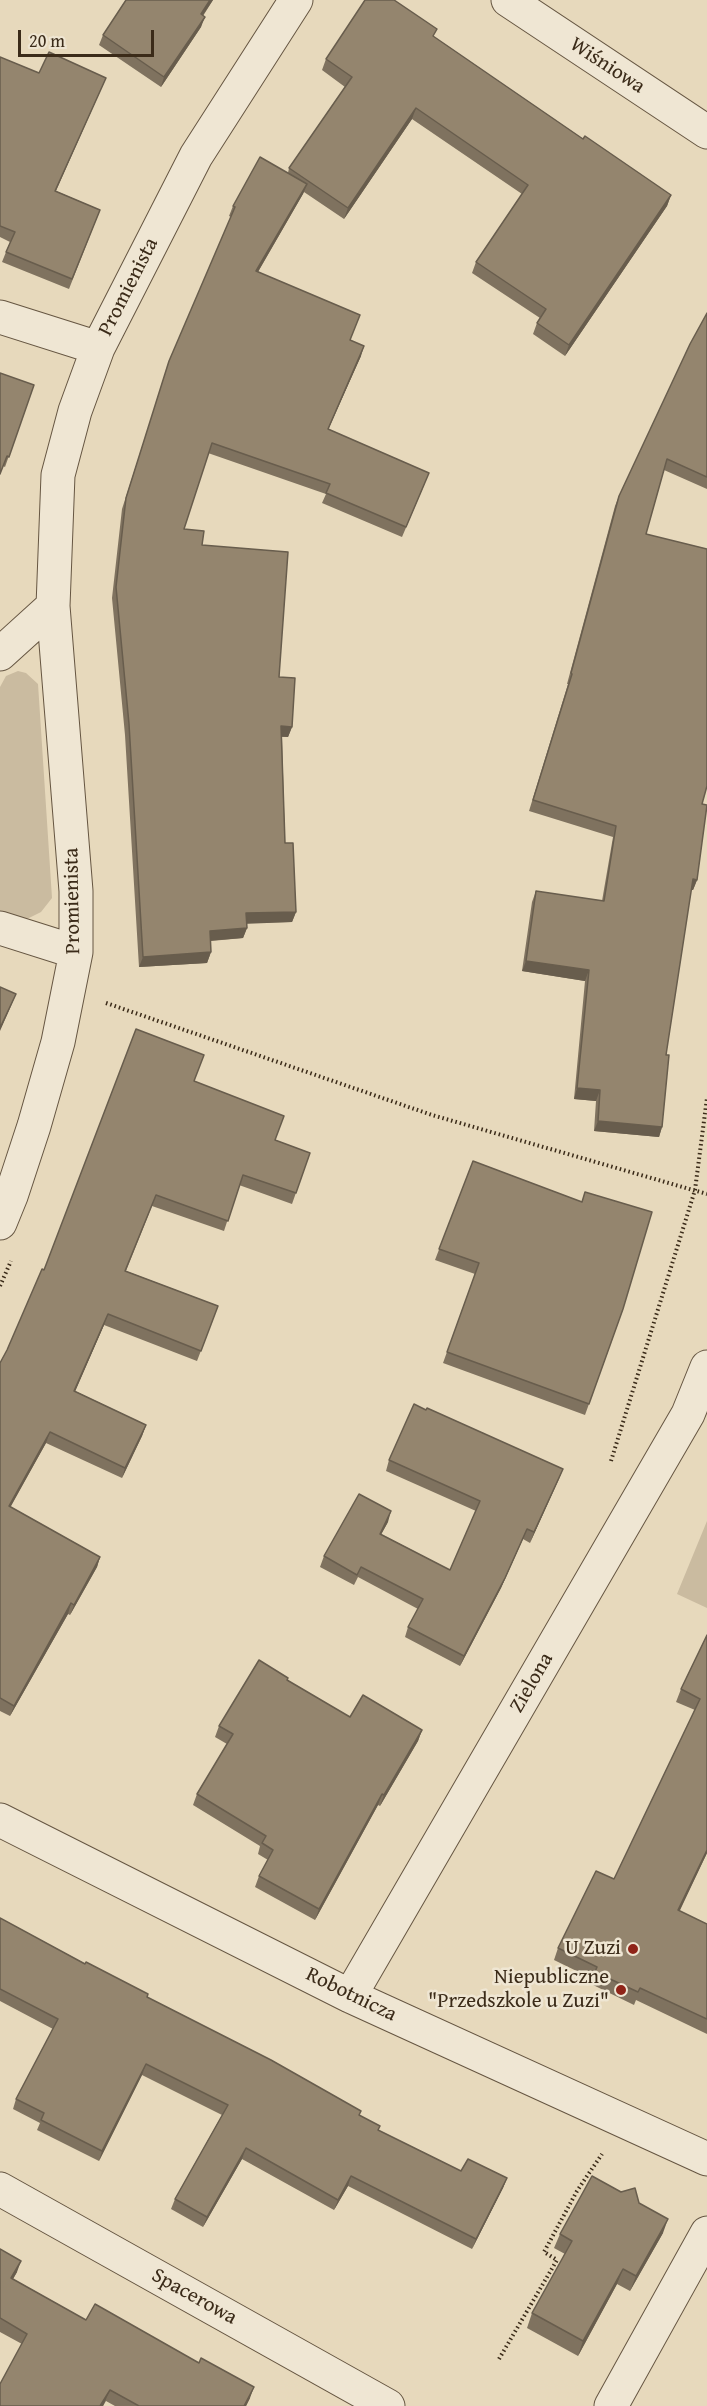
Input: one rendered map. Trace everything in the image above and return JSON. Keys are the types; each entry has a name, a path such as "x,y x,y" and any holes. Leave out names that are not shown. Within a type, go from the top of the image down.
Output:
{"street":[{"name":"Promienista","path":"0,1223 34,1125 58,1042 76,952 76,891 53,606 58,475 75,411 98,348 196,156 296,0"},
{"name":"Wiśniowa","path":"508,0 707,132"},
{"path":"0,317 98,348"},
{"path":"0,654 53,606"},
{"path":"0,928 76,952"},
{"name":"Zielona","path":"351,1996 688,1414 707,1367"},
{"name":"Robotnicza","path":"0,1820 351,1996 707,2159"},
{"name":"Spacerowa","path":"0,2189 388,2406"},
{"path":"611,2406 707,2233"}],"path":[{"path":"68,991 432,1115 707,1194"},
{"path":"0,1286 13,1255"},
{"path":"499,2359 557,2260 544,2252 577,2191 625,2121"}],"shaded area":[{"path":"18,671 26,673 38,684 52,898 41,912 27,919 0,912 0,687 6,676"},
{"path":"707,1521 707,1608 677,1594"}],"building":[{"path":"126,0 210,0 201,14 205,17 164,77 103,35"},
{"path":"365,0 394,0 437,29 433,36 583,139 585,136 671,195 569,345 537,323 546,309 476,262 528,185 416,108 348,208 289,168 352,77 326,59"},
{"path":"49,52 106,78 55,191 100,210 72,279 6,252 15,232 0,226 0,57 39,73"},
{"path":"260,157 307,184 256,271 360,315 350,340 364,346 328,429 429,473 406,527 326,493 330,484 212,443 184,529 204,531 202,545 288,552 279,677 295,678 292,727 281,726 285,843 293,843 296,912 246,913 247,928 210,931 211,952 143,957 129,724 116,587 126,498 169,361 235,207 233,206"},
{"path":"707,313 707,477 667,459 646,534 707,549 707,786 702,804 707,805 697,880 693,879 666,1055 669,1055 662,1127 598,1121 600,1090 577,1088 589,970 526,961 536,891 604,901 616,826 533,800 572,674 619,496 690,344"},
{"path":"0,373 34,385 9,457 7,456 0,474"},
{"path":"0,987 16,994 0,1028"},
{"path":"136,1029 204,1055 194,1081 284,1116 275,1140 310,1153 296,1193 243,1175 228,1221 156,1195 125,1271 218,1306 201,1351 108,1314 74,1391 146,1425 125,1468 50,1432 9,1506 100,1557 74,1605 71,1603 14,1706 0,1698 0,1363 42,1269 44,1270"},
{"path":"473,1161 582,1202 585,1192 652,1212 623,1309 589,1404 447,1352 479,1263 439,1249"},
{"path":"414,1404 563,1469 534,1532 527,1529 505,1578 464,1656 408,1627 423,1599 361,1567 357,1575 324,1556 359,1494 391,1511 380,1534 450,1570 480,1501 389,1460"},
{"path":"707,1635 707,1850 678,1910 707,1924 707,2019 640,1988 638,1992 595,1972 597,1967 558,1948 596,1871 614,1879 700,1699 681,1689"},
{"path":"259,1660 288,1678 287,1680 350,1717 363,1695 422,1730 384,1795 382,1794 319,1909 259,1876 273,1850 262,1843 266,1836 197,1794 233,1734 219,1726"},
{"path":"0,1918 271,2060 361,2111 359,2115 380,2126 378,2130 461,2171 468,2159 507,2178 476,2239 351,2176 338,2200 246,2148 207,2217 175,2199 228,2105 146,2064 102,2151 41,2120 44,2113 16,2099 58,2019 0,1989"},
{"path":"592,2176 621,2192 635,2188 639,2203 668,2219 636,2276 623,2269 583,2341 532,2313 572,2241 560,2234"},
{"path":"0,2249 21,2261 11,2278 86,2320 95,2304 199,2363 201,2358 254,2387 244,2406 139,2406 110,2390 100,2406 0,2406 0,2384 27,2334 0,2318"}],"place":[{"name":"U Zuzi","path":"633,1949"},
{"name":"Niepubliczne \"Przedszkole u Zuzi\"","path":"621,1990"}]}
